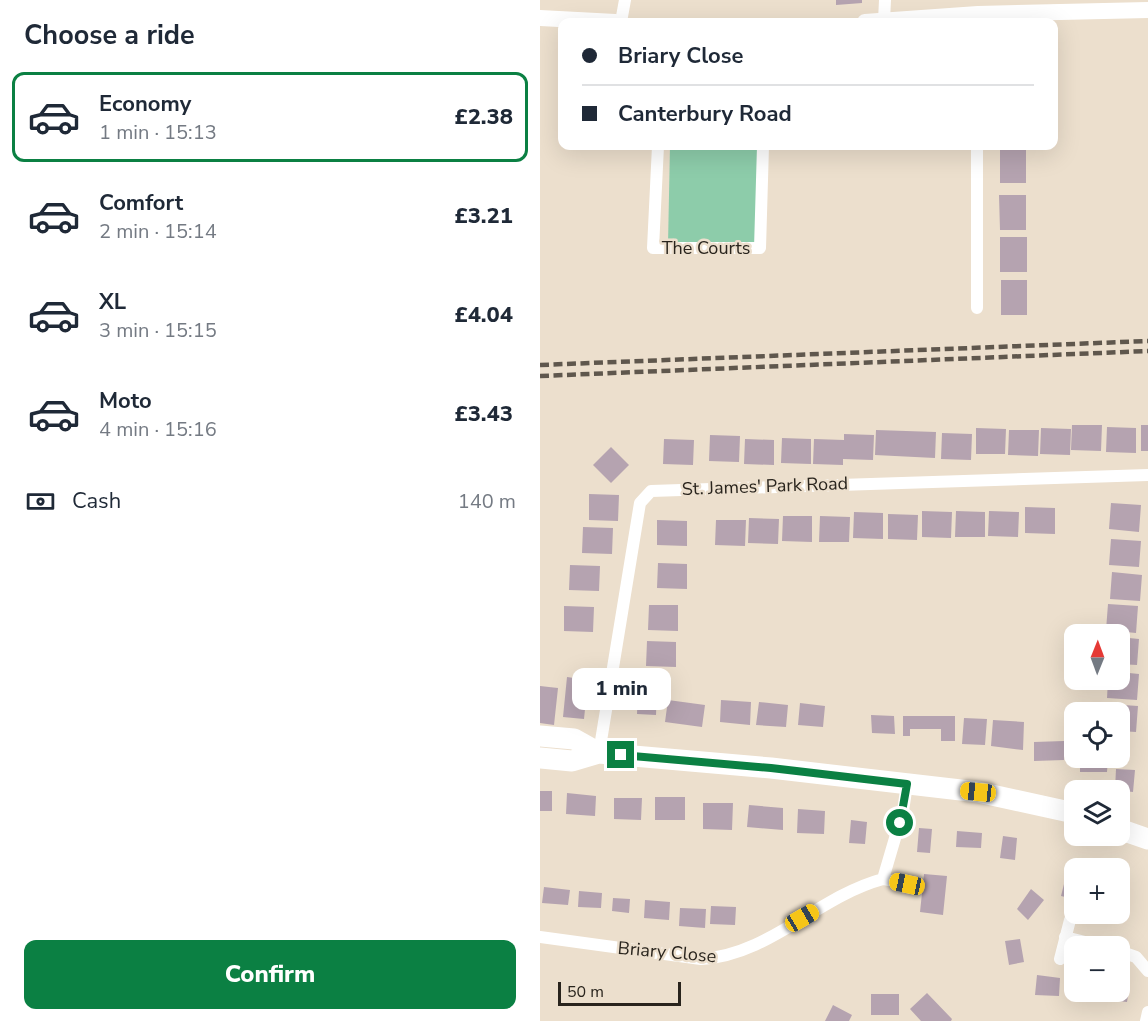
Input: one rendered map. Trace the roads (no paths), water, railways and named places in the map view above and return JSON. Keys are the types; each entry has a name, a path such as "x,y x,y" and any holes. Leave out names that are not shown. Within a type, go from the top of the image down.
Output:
{"highway":[{"path":"540,736 574,739 599,753"},
{"path":"540,758 572,761 599,753 771,768 978,792 1064,811"},
{"path":"1130,833 1148,839"}],"street":[{"path":"622,18 625,0"},
{"path":"884,18 885,0"},
{"path":"978,18 1148,10"},
{"path":"540,18 558,19"},
{"name":"The Courts","path":"657,150 653,248 760,248 763,150"},
{"path":"977,150 977,308"},
{"name":"St. James' Park Road","path":"599,753 640,503 651,491 1148,475"},
{"path":"883,879 903,811 907,784"},
{"name":"Briary Close","path":"540,937 700,959 724,958 746,951 858,886 883,879 907,884"},
{"path":"1060,959 1064,942"},
{"path":"1130,955 1136,957 1148,971"},
{"path":"1146,1021 1148,1012"}],"railway":[{"path":"540,365 1148,341"},
{"path":"540,376 1148,351"}]}
